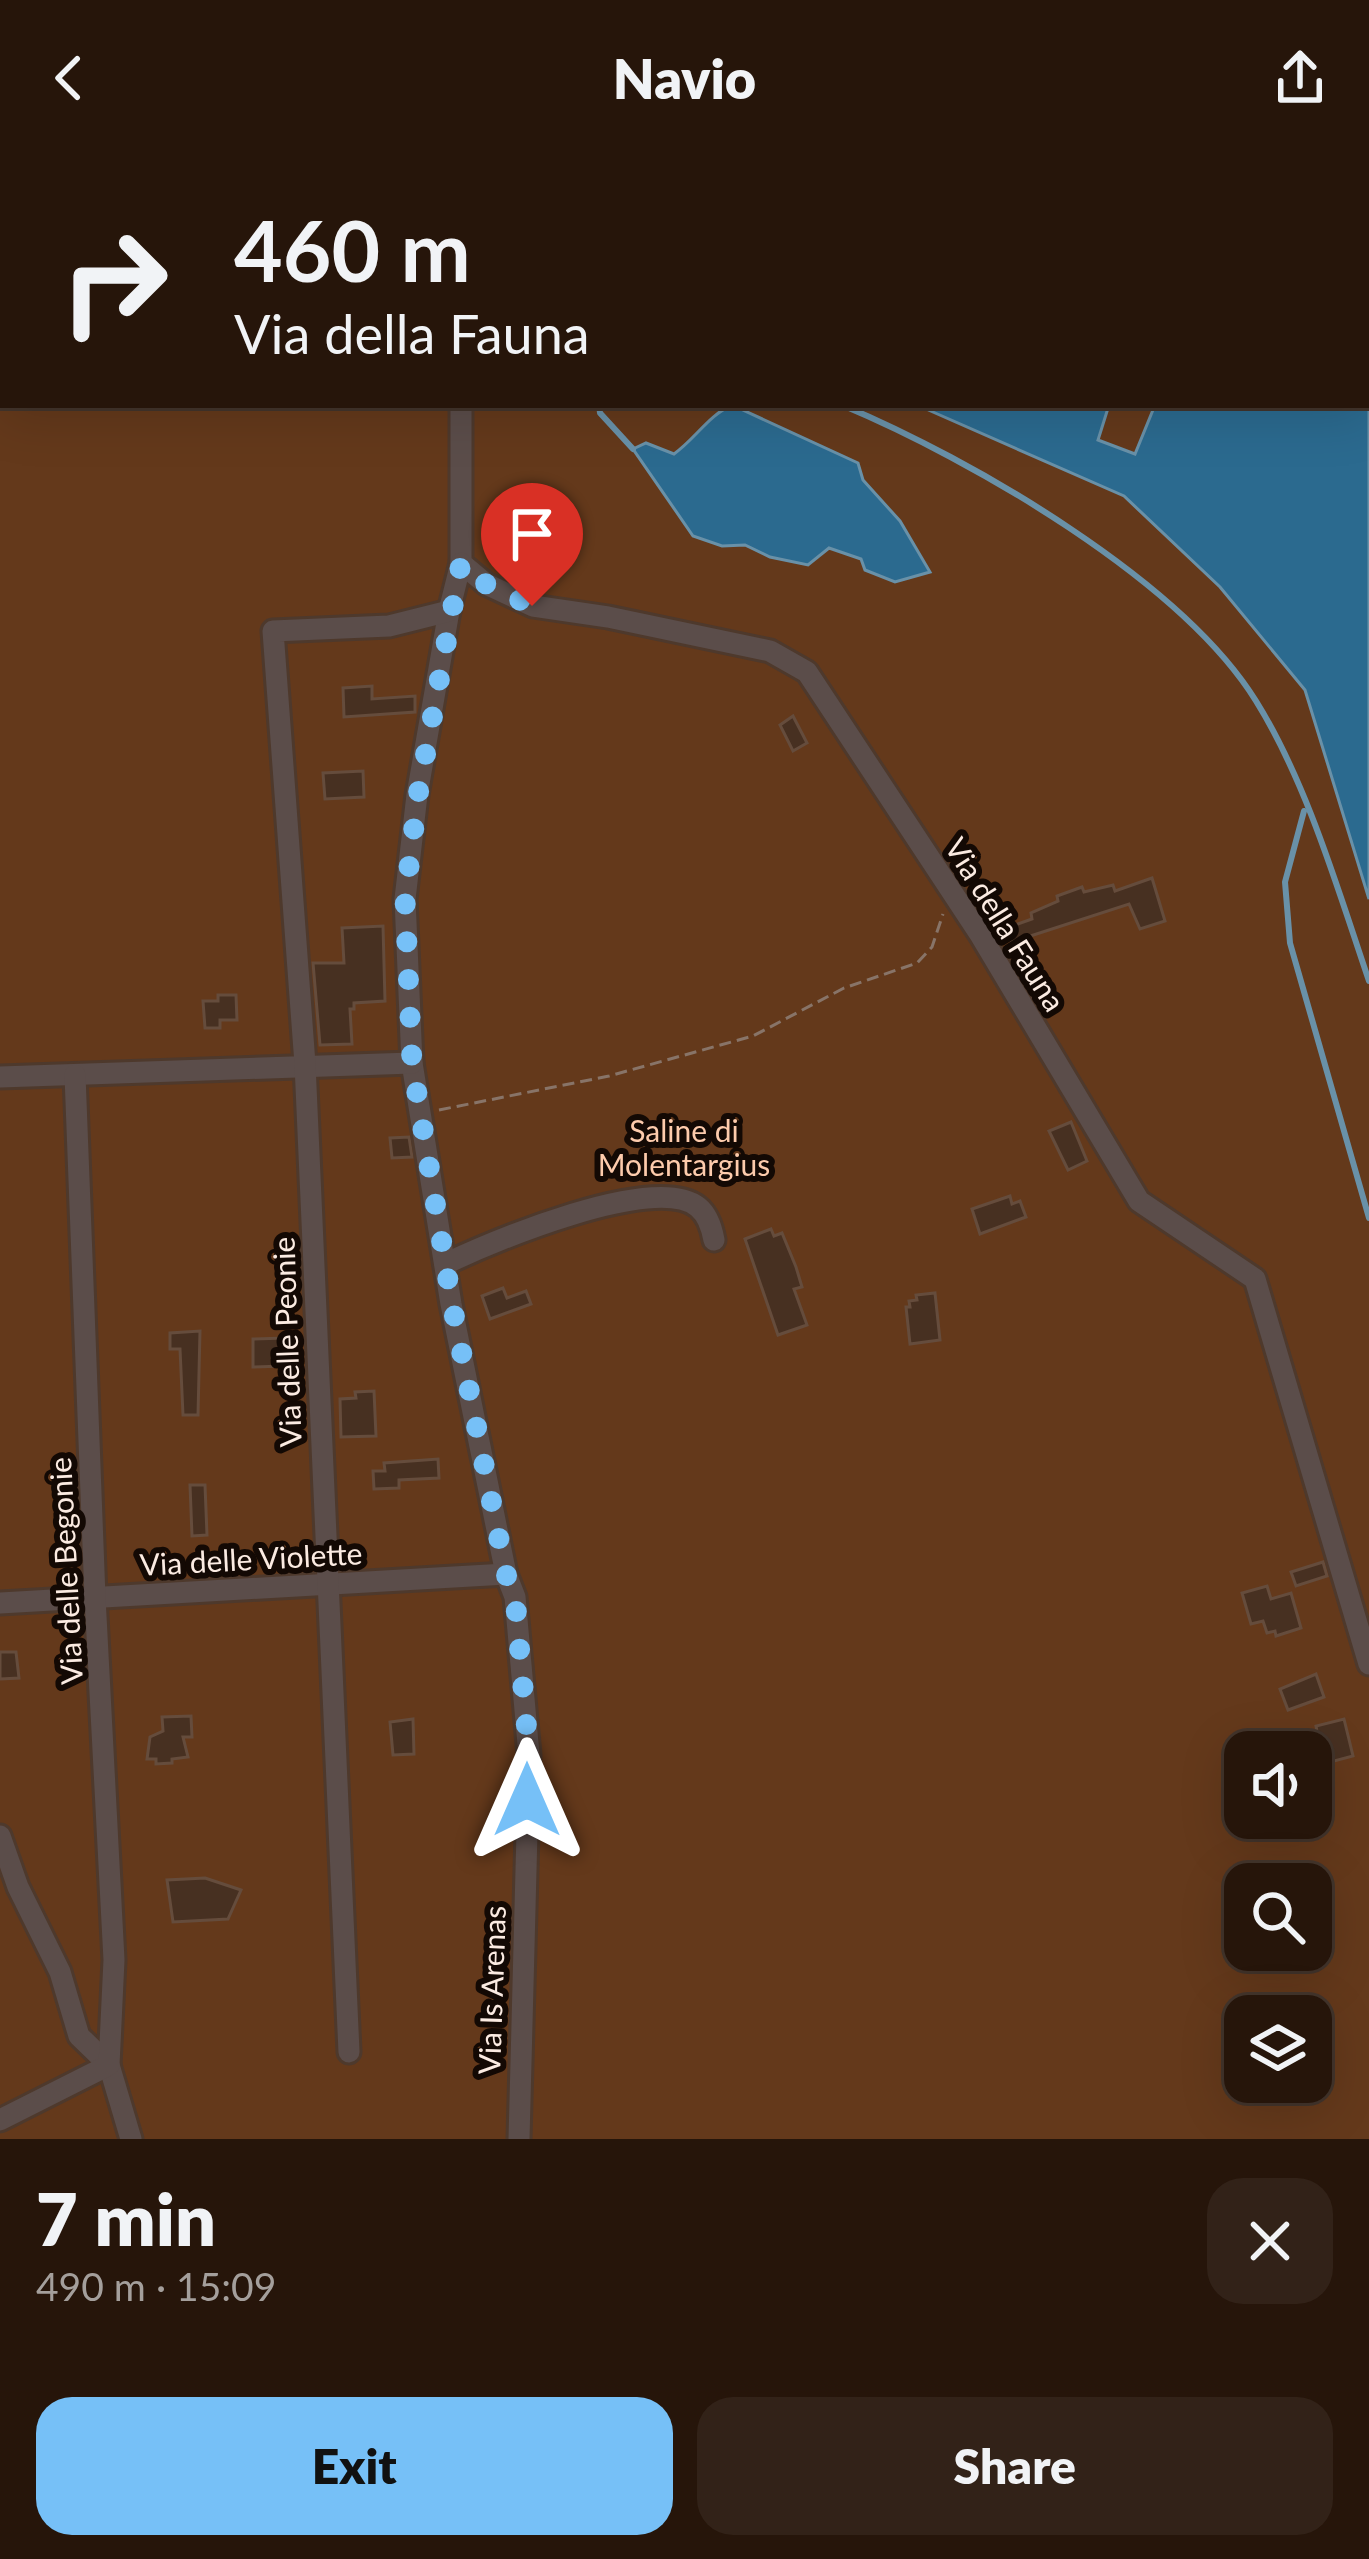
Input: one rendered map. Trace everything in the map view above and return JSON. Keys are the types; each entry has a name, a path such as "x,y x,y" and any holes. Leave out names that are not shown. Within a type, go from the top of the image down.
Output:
{"street":[{"path":"460,408 461,563"},
{"name":"Via Is Arenas","path":"461,563 418,795 405,899 412,1063 446,1264 506,1574 515,1597 529,1755 520,2139"},
{"name":"Via della Fauna","path":"461,563 486,584 532,606 608,616 770,651 807,672 959,903 1139,1201 1255,1279 1369,1664"},
{"name":"Via delle Peonie","path":"349,2052 305,1064 273,631 389,626 449,611"},
{"path":"0,1077 412,1063"},
{"name":"Via delle Begonie","path":"75,1075 114,1960 109,2065"},
{"path":"446,1264 494,1241 564,1217 652,1197 679,1198 699,1208 712,1226 714,1240"},
{"name":"Via delle Violette","path":"0,1603 506,1574"},
{"path":"0,1836 18,1887 60,1972 79,2036 109,2065 131,2139"},
{"path":"0,2120 109,2065"}],"path":[{"path":"422,1113 609,1076 753,1036 844,988 917,963 932,947 944,913 959,903"}],"green space":[{"name":"Saline di Molentargius","path":"0,408 1369,408 1369,2139 0,2139"}],"water":[{"path":"739,408 858,463 863,480 900,521 930,572 895,582 865,570 861,559 829,548 808,565 770,557 745,545 722,546 693,536 633,449 646,443 674,454 716,415"},
{"path":"924,408 1108,408 1098,440 1135,454 1154,408 1369,408 1369,899 1305,690 1220,587 1124,496"}],"building":[{"path":"372,686 372,699 415,696 415,712 344,717 343,688"},
{"path":"793,716 807,743 793,751 780,725"},
{"path":"363,771 364,797 325,799 323,773"},
{"path":"1152,878 1165,921 1140,929 1129,904 1012,942 1001,930 1032,919 1031,913 1058,901 1057,896 1082,887 1084,892 1113,885 1115,891"},
{"path":"383,926 385,1001 354,1003 350,1009 352,1044 320,1045 313,963 344,963 342,928"},
{"path":"218,995 236,995 237,1020 220,1020 220,1028 205,1028 203,1001 218,1001"},
{"path":"1071,1122 1087,1161 1068,1170 1049,1131"},
{"path":"409,1137 412,1157 392,1158 390,1138"},
{"path":"1010,1196 1012,1204 1020,1201 1026,1217 980,1234 972,1209"},
{"path":"771,1229 774,1236 782,1233 796,1267 802,1287 794,1289 807,1325 778,1335 745,1239"},
{"path":"503,1288 507,1298 526,1291 531,1304 490,1319 482,1296"},
{"path":"935,1293 940,1340 910,1344 906,1307 917,1300 916,1295"},
{"path":"200,1331 198,1415 183,1415 180,1349 170,1349 170,1333"},
{"path":"285,1338 284,1366 253,1367 253,1339"},
{"path":"374,1391 376,1436 341,1437 340,1399"},
{"path":"438,1459 439,1478 399,1480 399,1488 374,1489 373,1471 385,1471 384,1463"},
{"path":"190,1485 205,1485 207,1535 192,1536"},
{"path":"1323,1562 1327,1576 1296,1586 1291,1572"},
{"path":"1267,1586 1271,1599 1291,1593 1301,1628 1276,1636 1275,1631 1267,1633 1263,1621 1251,1624 1242,1593"},
{"path":"0,1652 16,1652 19,1678 0,1679"},
{"path":"1316,1674 1324,1697 1288,1710 1280,1689"},
{"path":"191,1716 192,1737 183,1737 188,1757 156,1764 156,1759 147,1759 150,1737 163,1731 162,1717"},
{"path":"413,1719 414,1754 393,1755 390,1722"},
{"path":"1344,1719 1353,1756 1332,1762 1332,1731 1317,1731 1316,1726"},
{"path":"205,1878 241,1890 228,1919 173,1922 167,1880"}],"waterway":[{"path":"599,408 633,449"},
{"path":"849,408 951,457 1069,528 1178,611 1222,656 1256,701 1291,767 1369,981"},
{"path":"1304,811 1285,882 1290,943 1369,1218"}],"route":[{"path":"527,1800 529,1755 515,1597 506,1574 452,1304 412,1063 405,899 418,795 461,563 486,584 532,606"}]}
